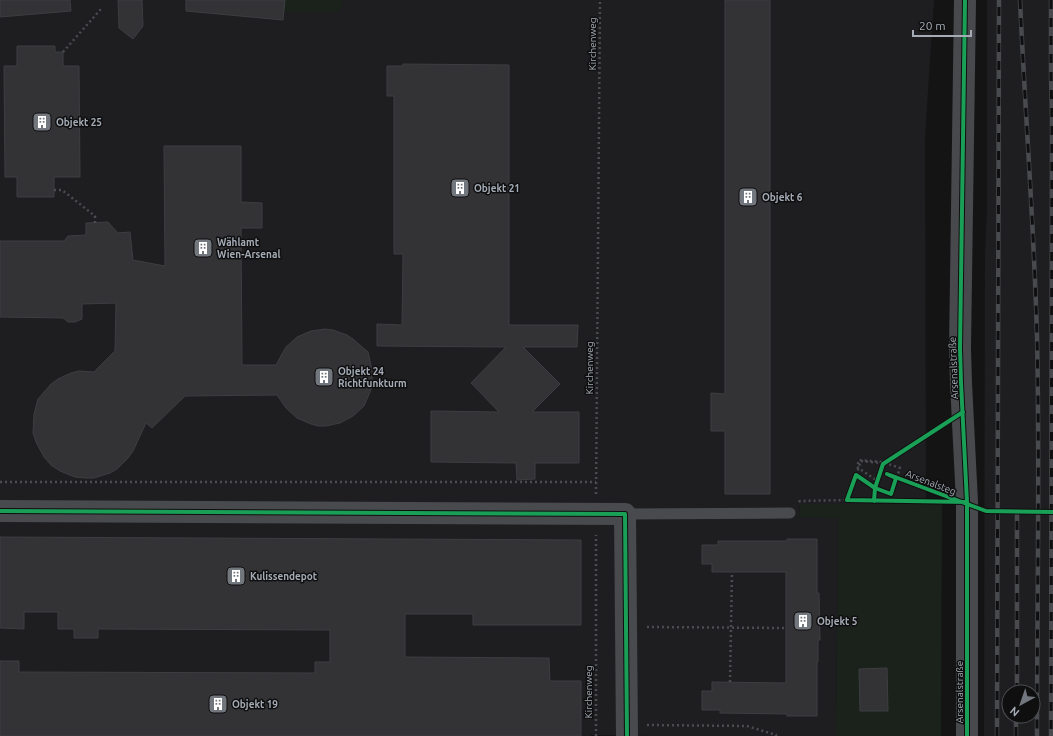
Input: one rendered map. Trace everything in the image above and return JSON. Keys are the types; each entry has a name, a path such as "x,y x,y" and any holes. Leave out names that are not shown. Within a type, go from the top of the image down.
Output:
{"main road":[{"name":"Arsenalstraße","path":"965,0 960,349 967,502 967,736"}],"street":[{"path":"0,511 625,514 626,627 635,732"}],"lane":[{"path":"625,514 790,513"}],"path":[{"path":"63,52 100,9"},
{"path":"54,190 62,190 95,216 96,223"},
{"path":"854,482 856,476 859,468 861,461 882,463 876,480 857,467 859,460 883,462 900,468 894,479"},
{"path":"876,484 883,464 889,460"},
{"path":"856,476 862,480"},
{"path":"0,482 596,482"},
{"path":"847,500 849,494"},
{"path":"790,513 800,501 854,500"},
{"path":"730,682 732,572"},
{"path":"626,627 786,628"},
{"path":"635,732 647,725 747,726 776,736"}],"shaded area":[{"path":"0,0 934,0 925,136 926,504 800,504 799,517 838,517 836,736 0,736"},
{"path":"285,0 342,0 342,8 334,13 284,12"},
{"path":"987,0 1053,0 1053,736 984,736 985,257 987,209"},
{"path":"800,504 942,504 941,736 836,736 838,518 799,517"}],"building":[{"path":"0,0 70,0 71,11 0,17"},
{"path":"118,0 142,0 143,26 133,39 119,28"},
{"path":"186,0 285,0 283,20 186,11"},
{"name":"Objekt 6","path":"725,0 770,0 770,494 725,494 725,431 711,431 711,393 725,394"},
{"name":"Objekt 25","path":"17,46 55,46 55,52 63,52 63,66 79,66 80,177 54,177 54,197 17,197 17,177 5,177 4,66 17,66"},
{"path":"403,64 509,65 509,325 578,325 577,347 523,347 560,384 532,412 579,412 579,463 535,463 535,479 517,480 516,463 431,462 431,411 499,412 471,383 506,347 377,346 377,324 402,325 403,254 394,254 394,96 387,96 387,66 403,66"},
{"path":"164,146 241,146 241,202 262,203 262,228 241,228 242,365 276,365 286,347 297,337 311,331 325,329 333,330 347,335 368,352 372,370 372,385 364,406 353,416 340,423 326,426 318,426 297,418 286,408 277,395 185,396 152,428 146,423 133,451 117,469 94,478 75,477 60,471 51,465 44,457 33,433 34,414 38,399 51,384 71,373 79,371 94,372 115,351 116,303 82,304 82,319 75,322 68,322 63,318 0,317 0,241 64,241 68,236 86,235 86,223 108,222 118,233 130,232 133,260 165,266"},
{"path":"0,537 581,540 581,625 473,625 473,614 405,614 405,657 549,658 550,681 581,681 581,736 0,736 0,661 19,661 19,672 315,673 315,662 330,662 330,630 98,629 98,638 74,638 74,629 58,629 58,612 24,612 24,629 0,628"},
{"name":"Objekt 5","path":"787,539 817,539 817,593 819,593 820,640 818,640 817,662 817,716 720,713 720,710 702,710 702,691 712,691 712,682 786,683 786,572 712,572 712,564 702,564 702,545 718,545 718,541 787,541"},
{"path":"887,668 888,711 860,711 859,669"}],"railway":[{"path":"997,736 999,0"},
{"path":"1020,0 1034,252 1037,336 1037,736"},
{"path":"1051,0 1051,736"},
{"path":"1017,515 1017,684"},
{"path":"1016,724 1016,736"}],"cycle path":[{"path":"965,0 960,349 967,502 967,736"},
{"name":"Arsenalsteg","path":"889,475 896,478 891,494 875,488 883,464 963,412"},
{"name":"Arsenalsteg","path":"887,474 986,511 1053,512"},
{"name":"Arsenalsteg","path":"874,501 875,488 856,475 847,500 967,502"},
{"path":"0,511 625,514 627,736"}],"place":[{"name":"Objekt 25","path":"42,122"},
{"name":"Objekt 21","path":"460,188"},
{"name":"Objekt 6","path":"748,197"},
{"name":"Wählamt Wien-Arsenal","path":"203,248"},
{"name":"Objekt 24 Richtfunkturm","path":"324,377"},
{"name":"Kulissendepot","path":"236,576"},
{"name":"Objekt 5","path":"803,621"},
{"name":"Objekt 19","path":"218,704"}]}
